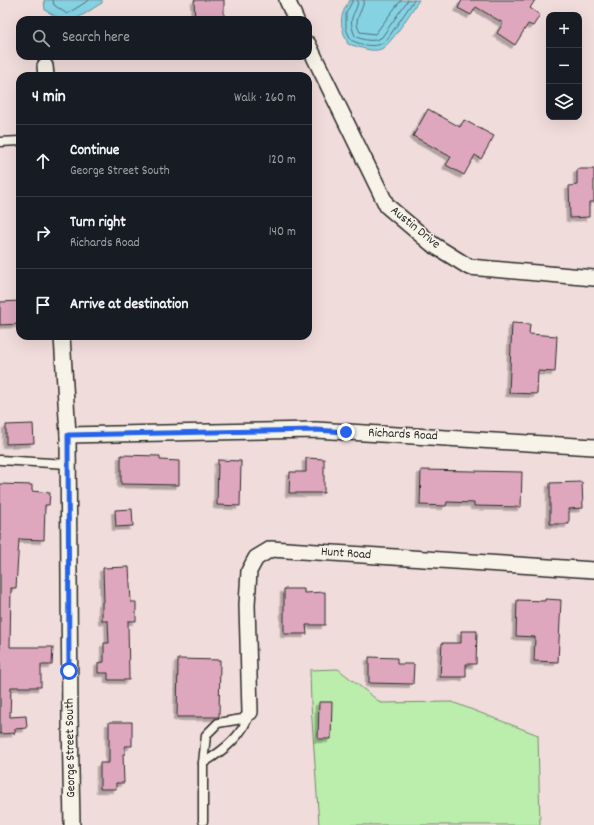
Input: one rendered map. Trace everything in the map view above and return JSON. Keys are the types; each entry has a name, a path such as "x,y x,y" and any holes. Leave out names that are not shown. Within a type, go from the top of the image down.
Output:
{"street":[{"path":"287,0 294,16"},
{"name":"Austin Drive","path":"312,52 387,206 432,244 469,267 594,278"},
{"name":"George Street South","path":"62,340 68,435 72,825"},
{"name":"Richards Road","path":"68,435 316,430 594,447"},
{"name":"Hunt Road","path":"250,712 247,605 249,572 256,558 270,549 594,570"}],"lane":[{"path":"0,142 16,141"},
{"path":"0,460 68,464"},
{"path":"203,821 203,763 206,735 218,723 242,719 250,712"},
{"path":"203,763 216,755 239,734 246,724 250,712"}],"green space":[{"path":"338,669 381,703 452,702 538,735 540,825 319,825 310,670"}],"water":[{"path":"44,0 102,0 102,3 82,16 56,16 45,10"},
{"path":"350,0 419,0 390,41 381,49 373,50 348,44 343,32 342,16"}],"building":[{"path":"194,0 224,0 224,16 195,16"},
{"path":"462,0 535,0 530,8 540,15 533,26 528,24 515,45 497,33 503,23 476,7 471,15 458,8"},
{"path":"428,109 460,127 464,120 494,136 481,159 475,155 464,175 446,165 451,157 413,136"},
{"path":"577,169 594,169 594,202 589,202 589,217 570,218 569,186 577,185"},
{"path":"16,301 16,324 0,325 0,302"},
{"path":"512,323 530,324 529,334 557,336 555,372 538,371 537,394 509,393"},
{"path":"33,424 34,443 6,444 6,425"},
{"path":"121,455 160,456 160,460 179,461 179,485 121,484"},
{"path":"306,458 324,459 324,493 289,493 290,472 306,472"},
{"path":"218,460 241,461 240,506 217,505"},
{"path":"421,470 522,472 521,507 474,506 474,503 447,502 446,506 420,505"},
{"path":"582,482 583,508 569,509 569,524 550,524 550,483"},
{"path":"0,484 32,485 32,491 50,493 49,505 45,505 44,540 19,539 16,588 11,588 10,647 53,647 52,665 41,665 41,687 11,687 10,717 26,716 27,728 15,729 15,733 0,734"},
{"path":"132,509 133,526 116,527 115,510"},
{"path":"129,567 131,602 136,602 136,621 128,621 129,680 108,680 108,673 98,673 98,663 104,662 104,643 109,643 108,621 102,621 102,602 104,602 103,568"},
{"path":"284,589 304,589 304,593 325,592 325,625 306,625 307,634 284,634"},
{"path":"545,599 561,600 558,662 534,661 535,637 516,636 517,600 545,601"},
{"path":"461,631 477,631 476,664 466,664 466,677 440,677 442,643 461,643"},
{"path":"369,657 397,658 397,664 414,664 413,684 369,683"},
{"path":"178,659 220,660 219,717 177,717"},
{"path":"319,702 332,702 331,739 318,739"},
{"path":"109,722 132,722 132,746 125,746 125,754 123,754 124,783 116,783 116,789 100,789 100,763 109,763"}],"route":[{"path":"69,671 68,435 316,430 346,432"}]}
